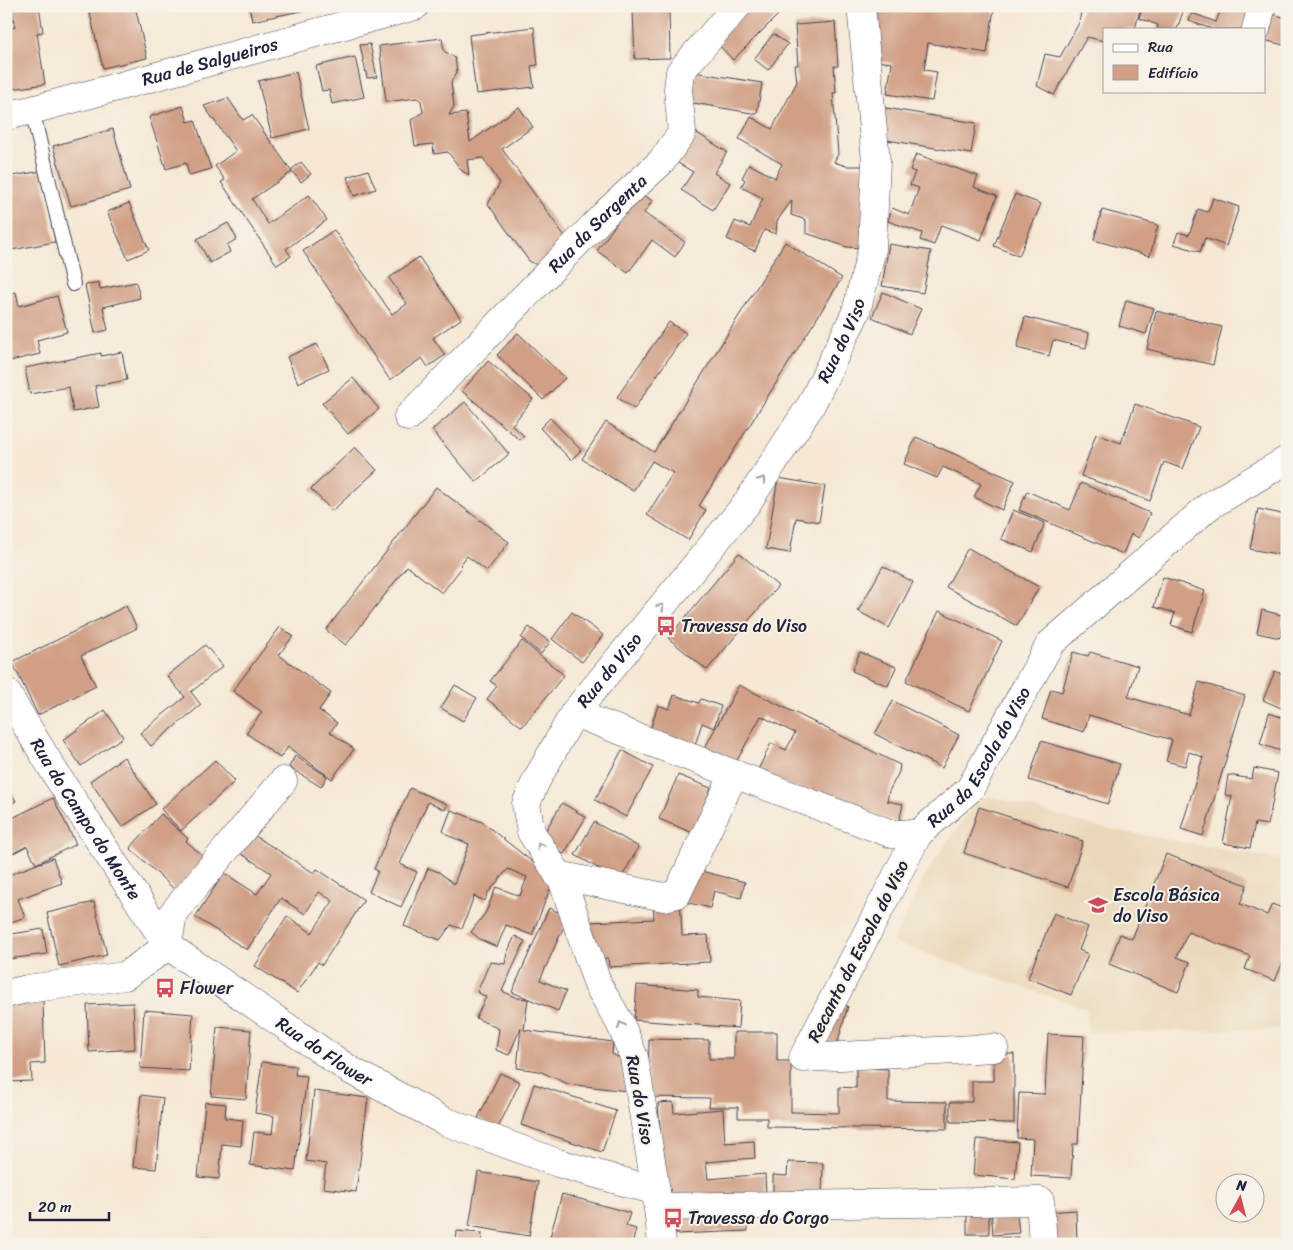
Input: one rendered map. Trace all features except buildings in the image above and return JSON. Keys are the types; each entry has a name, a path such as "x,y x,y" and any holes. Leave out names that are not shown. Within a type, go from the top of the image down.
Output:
{"street":[{"name":"Rua de Salgueiros","path":"6,116 415,6"},
{"name":"Rua da Sargenta","path":"408,417 607,212 662,162 682,133 678,89 680,72 737,6"},
{"name":"Rua do Viso","path":"662,1244 657,1199 634,1056 620,1023 598,985 563,882 531,832 526,804 536,781 574,713 747,503 811,405 856,312 872,248 876,161 861,6"},
{"path":"1256,28 1262,6"},
{"name":"Rua da Escola do Viso","path":"574,713 892,834 918,834 970,789 1050,644 1209,506 1287,460"},
{"name":"Rua do Campo do Monte","path":"6,692 57,776 168,946"},
{"path":"558,875 664,897 677,894 734,774"},
{"path":"6,994 26,988 125,976 168,946 173,913 283,781"},
{"name":"Recanto da Escola do Viso","path":"918,834 803,1058 994,1048"},
{"name":"Rua do Flower","path":"168,946 350,1070 444,1122 657,1199"},
{"path":"657,1199 1040,1201 1043,1244"}],"lane":[{"path":"32,110 73,284"}],"shaded area":[{"name":"Escola Básica do Viso","path":"990,796 1098,827 1287,861 1287,1029 1088,1033 1087,1009 892,942 929,868 975,803"}],"place":[{"name":"Travessa do Viso","path":"666,626"},
{"name":"Escola Básica do Viso","path":"1098,905"},
{"name":"Flower","path":"165,988"},
{"name":"Travessa do Corgo","path":"673,1218"}]}
